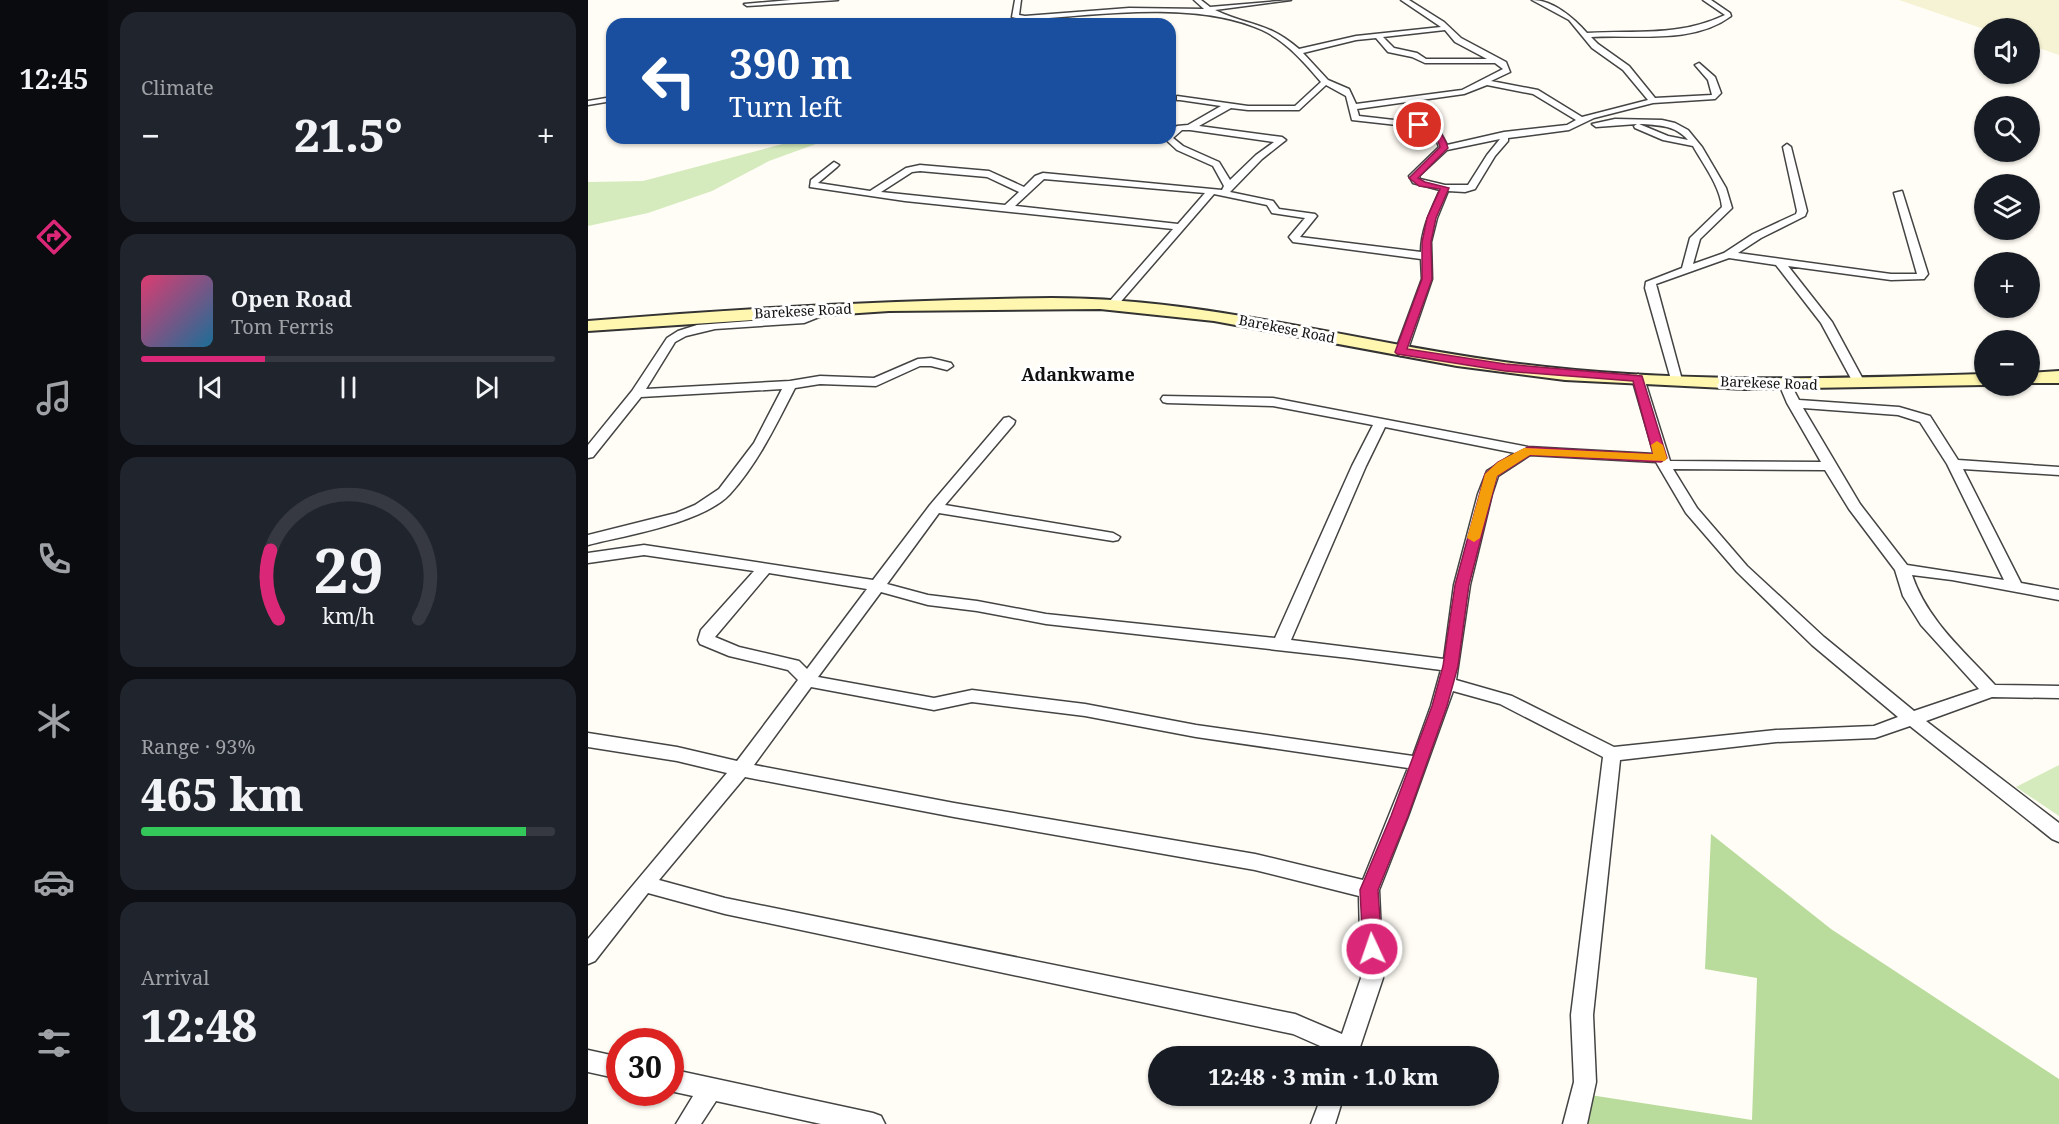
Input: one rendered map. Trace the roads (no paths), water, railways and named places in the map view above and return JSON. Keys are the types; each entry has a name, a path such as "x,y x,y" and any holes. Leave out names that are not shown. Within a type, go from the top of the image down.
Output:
{"main road":[{"name":"Barekese Road","path":"588,326 830,309 947,304 1113,304 1215,315 1401,352 1505,368 1638,378 1785,384 1974,380"},
{"path":"2040,378 2059,377"}],"street":[{"path":"747,4 835,0"},
{"path":"1013,18 1018,0"},
{"path":"1197,0 1209,10 1264,28 1284,40 1325,82 1346,91 1353,107 1353,116 1358,120 1406,123 1431,128 1441,138 1444,148"},
{"path":"1015,14 1209,10 1288,0"},
{"path":"1404,0 1423,9 1448,28 1458,40 1498,61 1506,70 1487,82"},
{"path":"1535,0 1571,19 1595,46 1619,62 1653,101"},
{"path":"1584,35 1683,33 1699,29 1728,16 1706,0"},
{"path":"1297,52 1356,38 1448,28"},
{"path":"1378,36 1391,50 1414,55 1425,61 1498,61"},
{"path":"1578,123 1653,101 1717,96 1712,79 1700,65"},
{"path":"1180,98 1228,106 1296,108 1325,82"},
{"path":"1353,107 1464,92 1487,82 1535,92 1578,123"},
{"path":"588,103 606,100"},
{"path":"1190,127 1228,106"},
{"path":"1504,135 1504,141 1491,155 1472,187 1445,188 1422,184 1413,178 1444,148 1504,135 1578,123 1628,122 1666,138 1695,144 1724,194 1727,208 1695,238 1687,268"},
{"path":"1176,131 1180,128 1190,127 1282,140 1282,143 1259,157 1226,191"},
{"path":"1176,144 1216,164 1226,191"},
{"path":"1676,380 1650,288 1653,279 1728,255 1741,245 1800,216 1803,211 1787,147"},
{"path":"834,165 813,185 1008,208 1092,215 1182,228"},
{"path":"873,193 909,170 920,168 989,174 1025,191"},
{"path":"1008,208 1043,176 1212,192 1226,191 1270,203 1275,211 1312,216 1294,237 1297,240 1426,256"},
{"path":"1401,352 1427,279 1426,242 1432,218 1445,188"},
{"path":"1113,304 1212,192"},
{"path":"1728,255 1891,277 1920,277 1923,274 1899,193"},
{"path":"1692,254 1741,245"},
{"path":"1779,262 1826,322 1858,383"},
{"path":"588,454 637,393 670,340 678,333 712,327 804,320 830,309"},
{"path":"637,393 790,385 820,380 876,382 918,363 931,362 947,366"},
{"path":"1638,378 1662,462 1691,510 1714,539 1742,569 1818,641 1912,719 2059,834"},
{"path":"1785,384 1793,403 1854,506 1902,569 1911,596 1927,621 1991,691"},
{"path":"588,540 681,516 700,508 724,492 760,444 790,385"},
{"path":"1167,399 1213,403 1266,401 1528,451 1662,462 1830,466"},
{"path":"1793,403 1899,411 1916,414 1925,419 1954,464 2015,586"},
{"path":"588,955 644,884 741,769 934,508 1009,421"},
{"path":"1281,644 1359,466 1381,423"},
{"path":"1349,1046 1372,978 1369,890 1399,816 1448,675 1462,585 1491,474 1528,451"},
{"path":"1954,464 2059,471"},
{"path":"934,508 1113,537"},
{"path":"588,558 644,550 877,586 927,600 977,606 1046,619 1281,644 1448,675 1506,700 1612,754 1776,736 1875,732 1991,691 2059,692"},
{"path":"765,568 707,634 706,640 735,652 793,665 808,681 934,704 972,696 1085,710 1196,731 1277,741 1417,764"},
{"path":"1902,569 2059,595"},
{"path":"588,740 677,754 741,769 954,810 1255,862 1369,890"},
{"path":"1575,1124 1585,1082 1582,1015 1612,754"},
{"path":"644,884 725,906 1295,1024 1336,1046"},
{"path":"588,1061 606,1065"},
{"path":"684,1084 873,1124"},
{"path":"688,1124 710,1090"},
{"path":"1323,1124 1329,1106"}],"district":[{"name":"Adankwame","path":"1078,375"}]}
